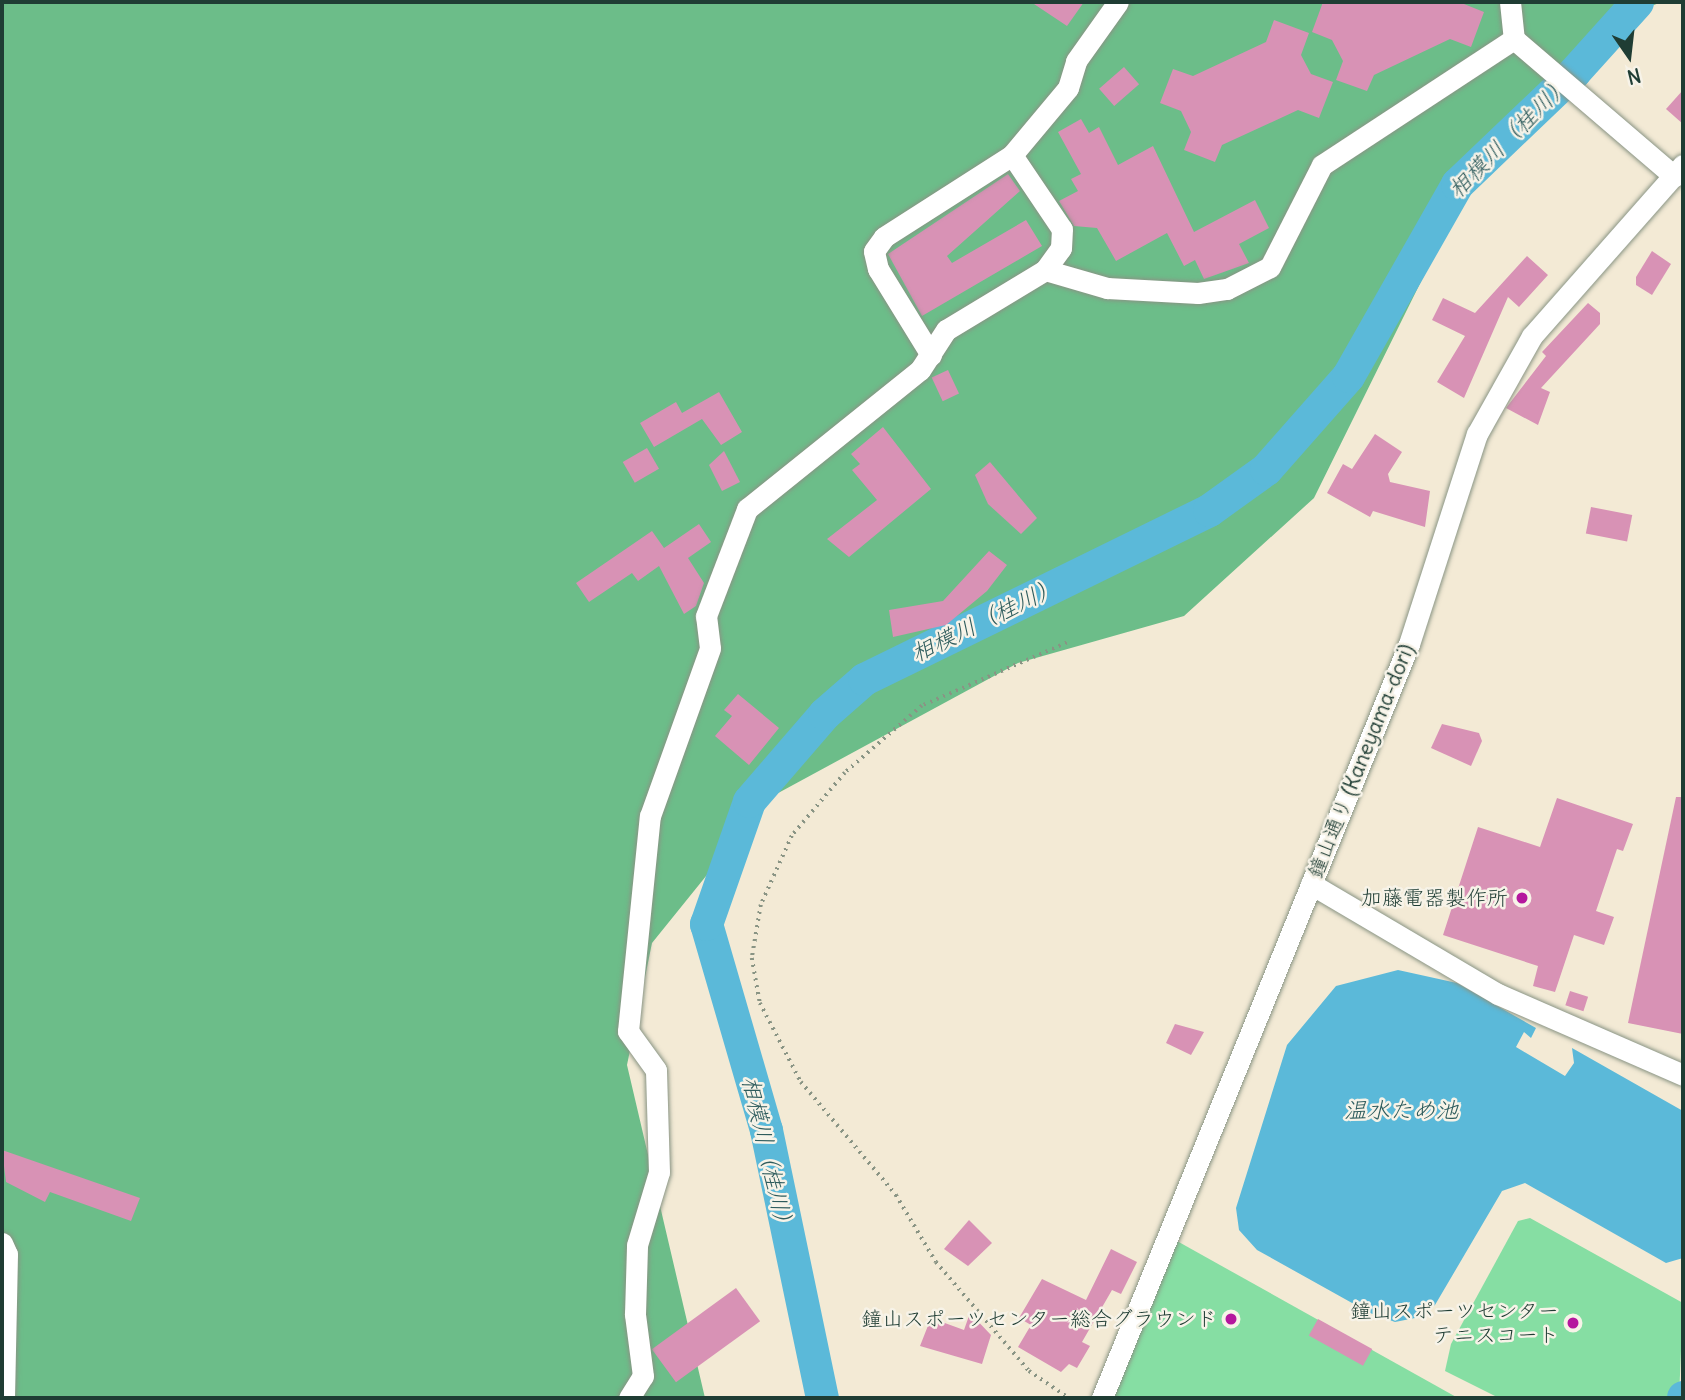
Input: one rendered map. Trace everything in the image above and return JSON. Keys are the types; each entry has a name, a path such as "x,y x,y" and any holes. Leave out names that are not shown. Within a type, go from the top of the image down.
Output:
{"street":[{"path":"931,355 878,270 874,251 884,237 1012,155 1068,88 1076,61 1118,2"},
{"path":"1510,2 1514,39 1541,59 1594,108 1679,170"},
{"path":"1045,270 1107,288 1227,289 1270,267 1322,165 1514,39"},
{"path":"629,1398 643,1376 635,1314 637,1245 659,1172 656,1070 628,1031 650,816 710,648 706,616 747,509 931,355 946,330 1045,270 1061,248 1062,229 1012,155"},
{"name":"鐘山通り (Kaneyama-dori)","path":"1102,1398 1409,644 1477,434 1532,336 1679,170"},
{"path":"1311,884 1498,994 1683,1075"},
{"path":"2,1243 7,1254 4,1398"}],"path":[{"path":"1067,643 922,706 845,773 792,836 761,905 752,958 760,1003 801,1082 896,1195 936,1262 1029,1371 1069,1398"}],"green space":[{"path":"2,2 1662,2 1613,20 1486,150 1314,498 1184,616 1018,663 769,798 652,943 627,1065 705,1398 2,1398"},
{"name":"鐘山スポーツセンター テニスコート","path":"1530,1218 1683,1303 1679,1398 1499,1398 1445,1371 1451,1344 1518,1221"},
{"name":"鐘山スポーツセンター総合グラウンド","path":"1177,1241 1458,1398 1114,1398"}],"water":[{"name":"温水ため池","path":"1398,970 1457,983 1536,1028 1531,1038 1524,1032 1516,1047 1565,1076 1574,1063 1572,1048 1683,1111 1683,1258 1666,1263 1525,1183 1502,1191 1435,1305 1415,1318 1395,1322 1370,1313 1257,1250 1239,1230 1236,1208 1287,1045 1336,986"}],"building":[{"path":"1031,2 1084,2 1067,26"},
{"path":"1323,2 1459,2 1484,12 1471,47 1450,39 1374,75 1367,91 1336,80 1343,61 1332,40 1312,32"},
{"path":"1274,20 1309,33 1301,55 1311,74 1333,82 1319,118 1298,110 1222,145 1215,162 1184,150 1191,132 1181,111 1160,103 1173,69 1193,76 1266,42"},
{"path":"1124,67 1139,84 1114,106 1099,89"},
{"path":"1683,90 1683,124 1666,109"},
{"path":"1081,119 1089,133 1099,127 1118,165 1153,146 1194,232 1255,200 1269,228 1239,244 1249,263 1204,279 1195,260 1184,266 1167,233 1116,261 1097,228 1074,226 1059,201 1078,191 1071,179 1081,174 1058,132"},
{"path":"1008,174 1020,191 947,256 952,263 1026,220 1042,246 922,316 888,254"},
{"path":"1652,251 1671,264 1652,295 1636,285 1636,277"},
{"path":"1527,256 1548,275 1519,307 1508,297 1464,398 1437,382 1465,336 1432,320 1443,298 1475,313"},
{"path":"1588,303 1600,313 1600,324 1541,388 1550,392 1538,425 1506,408 1546,356 1542,352"},
{"path":"948,370 959,394 943,401 932,378"},
{"path":"719,392 742,432 721,445 702,419 654,447 640,423 676,402 682,413"},
{"path":"883,427 931,489 849,557 827,539 877,500 852,470 860,464 851,454"},
{"path":"1375,434 1402,452 1388,474 1390,482 1430,491 1425,527 1373,511 1370,517 1327,493 1343,464 1352,469"},
{"path":"647,448 659,469 635,483 623,462"},
{"path":"724,451 740,482 722,491 709,465"},
{"path":"990,462 1037,518 1021,534 988,504 975,475"},
{"path":"1591,507 1632,515 1627,542 1586,534"},
{"path":"699,524 711,542 688,558 704,583 696,606 684,614 659,566 638,581 632,573 589,602 576,583 652,531 664,548"},
{"path":"989,551 1007,565 987,591 946,625 893,637 889,610 943,601"},
{"path":"738,694 779,728 749,765 715,736 732,716 724,710"},
{"path":"1442,724 1479,733 1482,741 1471,766 1431,748"},
{"path":"1676,797 1683,797 1683,1034 1628,1023"},
{"name":"加藤電器製作所","path":"1557,798 1633,824 1623,851 1617,849 1596,911 1614,917 1604,945 1574,935 1555,992 1533,986 1538,966 1443,935 1478,827 1540,847"},
{"path":"1570,991 1588,997 1583,1011 1565,1005"},
{"path":"1175,1024 1204,1032 1191,1055 1166,1043"},
{"path":"2,1150 140,1198 131,1221 50,1192 45,1202 6,1182"},
{"path":"969,1220 992,1243 968,1266 944,1249"},
{"path":"1111,1249 1137,1262 1121,1294 1112,1290 1082,1342 1090,1346 1077,1368 1069,1364 1061,1372 1018,1347 1031,1325 1019,1318 1042,1279 1086,1300"},
{"path":"736,1288 760,1321 676,1382 652,1349"},
{"path":"970,1313 991,1335 982,1364 920,1346 931,1318 964,1330"},
{"path":"1318,1319 1372,1349 1363,1366 1309,1336"}],"waterway":[{"name":"相模川（桂川）","path":"822,1398 766,1130 706,924 749,801 824,714 864,679 1209,510 1266,469 1348,376 1457,184 1574,72 1637,2"}],"place":[{"name":"加藤電器製作所","path":"1522,898"},
{"name":"鐘山スポーツセンター総合グラウンド","path":"1231,1319"},
{"name":"鐘山スポーツセンター テニスコート","path":"1573,1323"}]}
